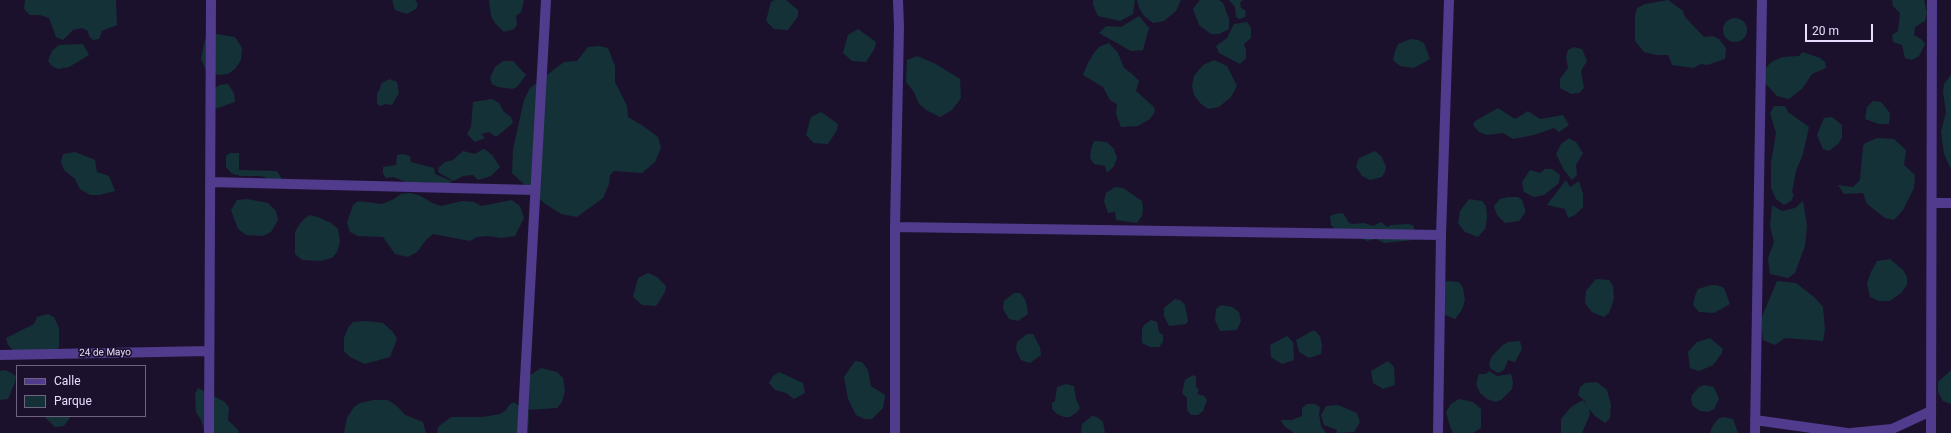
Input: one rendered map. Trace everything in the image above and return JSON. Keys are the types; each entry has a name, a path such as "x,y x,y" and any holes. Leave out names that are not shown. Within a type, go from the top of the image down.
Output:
{"street":[{"path":"209,433 211,0"},
{"path":"522,433 534,190 546,0"},
{"path":"895,433 895,227 899,27 898,0"},
{"path":"1438,433 1441,235 1449,0"},
{"path":"1755,433 1762,0"},
{"path":"1931,433 1932,0"},
{"path":"210,182 534,190"},
{"path":"1932,203 1951,203"},
{"path":"895,227 1441,235"},
{"name":"24 de Mayo","path":"0,355 209,351"},
{"path":"1851,433 1892,429 1931,412"},
{"path":"1755,420 1847,433"}],"green space":[{"path":"25,0 116,0 117,25 102,31 99,39 93,40 89,36 88,31 82,28 73,30 63,40 56,37 49,18 40,15 30,15 24,9"},
{"path":"392,0 415,0 418,4 416,9 407,14 395,10"},
{"path":"489,0 524,0 521,12 516,16 517,25 514,29 504,32 495,23 491,16"},
{"path":"775,0 786,0 798,10 798,16 788,30 774,29 766,21 771,2"},
{"path":"1093,0 1135,0 1133,14 1120,21 1098,16 1093,5"},
{"path":"1137,0 1181,0 1176,11 1164,21 1153,23 1144,16 1139,8"},
{"path":"1200,0 1219,0 1223,3 1229,19 1229,29 1219,34 1211,34 1199,25 1193,9"},
{"path":"1229,0 1243,0 1240,3 1241,8 1246,11 1245,17 1239,19 1236,17 1235,7"},
{"path":"1668,0 1683,11 1685,17 1704,37 1713,36 1719,39 1726,48 1725,59 1707,65 1701,64 1693,68 1672,65 1668,55 1656,55 1644,52 1635,41 1635,16 1637,8 1645,4"},
{"path":"1892,0 1924,0 1927,13 1925,21 1915,27 1914,35 1921,39 1925,44 1919,56 1912,60 1905,58 1902,45 1893,42 1892,35 1898,31 1900,13 1893,6"},
{"path":"1139,16 1149,28 1143,50 1131,51 1099,33 1106,26 1121,27"},
{"path":"1735,18 1744,21 1747,30 1744,39 1735,42 1726,39 1723,30 1726,21"},
{"path":"1247,22 1251,28 1251,38 1244,44 1246,58 1240,64 1219,53 1216,46 1227,38 1234,24"},
{"path":"858,29 876,42 875,48 866,62 852,61 843,53 848,35"},
{"path":"217,34 235,37 242,48 241,60 235,69 228,74 218,75 206,70 201,59 205,39"},
{"path":"1411,39 1424,43 1430,59 1414,68 1400,66 1393,60 1395,51 1398,44"},
{"path":"1109,43 1118,53 1124,68 1139,81 1136,91 1154,107 1155,112 1150,119 1138,126 1121,127 1116,114 1117,104 1110,100 1103,87 1083,75 1094,53 1099,47"},
{"path":"83,44 89,55 69,67 58,69 52,66 48,61 52,51 59,45"},
{"path":"599,46 608,48 615,66 615,82 627,106 628,117 658,137 661,148 655,162 642,173 614,171 610,175 609,184 603,198 577,217 561,214 544,203 512,173 513,149 524,100 530,88 564,62 577,61 588,47"},
{"path":"1574,47 1582,49 1587,61 1581,71 1584,88 1579,93 1571,94 1560,88 1560,79 1568,68 1566,57 1568,50"},
{"path":"1803,52 1820,58 1825,62 1826,68 1812,74 1802,89 1789,99 1777,96 1765,83 1765,68 1773,61 1783,57 1799,56"},
{"path":"917,56 936,64 960,79 961,98 952,110 940,117 926,110 919,104 914,92 906,82 907,60"},
{"path":"1214,60 1227,66 1237,86 1231,97 1219,107 1208,109 1200,103 1194,95 1192,86 1194,76 1203,65"},
{"path":"503,61 513,61 526,75 517,87 512,89 498,87 492,84 490,78 495,67"},
{"path":"1951,75 1951,169 1944,154 1941,132 1946,112 1943,92 1944,84"},
{"path":"389,79 397,82 399,93 392,105 386,104 380,106 377,103 377,93 381,84"},
{"path":"228,84 234,93 235,102 215,109 210,90 220,85"},
{"path":"492,99 499,103 504,112 511,117 513,123 496,137 489,132 481,134 485,138 475,142 467,134 471,127 473,102"},
{"path":"1873,101 1881,102 1890,113 1889,124 1879,124 1865,119 1867,107"},
{"path":"1774,106 1785,106 1788,112 1809,127 1803,154 1796,171 1792,192 1794,195 1791,201 1784,205 1776,199 1771,188 1771,163 1776,133 1770,113"},
{"path":"1498,108 1515,119 1528,111 1540,119 1563,115 1569,125 1559,132 1554,128 1534,135 1513,139 1503,133 1487,135 1479,132 1473,125 1475,121"},
{"path":"821,112 838,124 837,130 828,144 814,143 806,135 811,117"},
{"path":"1832,117 1842,125 1842,137 1839,143 1829,151 1823,149 1817,135 1824,118"},
{"path":"1569,138 1576,142 1583,153 1576,165 1577,175 1572,180 1564,170 1556,154 1561,144"},
{"path":"1877,138 1894,139 1906,150 1904,165 1915,175 1914,188 1903,210 1894,220 1885,218 1867,204 1863,193 1844,194 1838,185 1853,187 1860,180 1863,146 1865,143"},
{"path":"1094,141 1107,142 1114,149 1117,158 1114,166 1107,173 1105,166 1094,164 1090,158"},
{"path":"483,149 492,155 500,167 491,176 478,180 473,175 463,176 453,181 438,172 439,167 445,162 453,160 463,151 475,154"},
{"path":"1375,151 1381,156 1386,166 1385,172 1382,177 1370,180 1362,176 1356,167 1359,158"},
{"path":"75,152 95,160 97,172 109,176 115,191 100,195 90,195 80,189 75,179 64,170 61,162 63,154"},
{"path":"230,153 239,153 239,170 277,171 283,181 267,179 260,176 240,176 231,173 226,167 226,156"},
{"path":"403,154 410,156 411,162 434,168 435,174 451,181 450,188 431,185 430,182 409,183 393,177 386,178 383,173 383,167 396,165 397,155"},
{"path":"1545,169 1552,169 1560,175 1559,183 1544,195 1534,197 1524,192 1522,182 1530,170 1540,173"},
{"path":"1566,180 1570,187 1579,181 1583,194 1583,207 1575,215 1568,218 1565,209 1547,205"},
{"path":"1115,187 1123,188 1142,201 1142,216 1137,223 1116,220 1115,212 1108,213 1104,201 1106,193"},
{"path":"410,193 421,196 432,203 441,206 462,201 474,202 481,206 512,200 520,206 524,218 515,236 501,238 488,236 477,237 470,241 433,234 426,240 417,252 408,257 395,254 383,237 358,236 350,232 347,223 353,205 358,201 382,204 401,194"},
{"path":"1518,197 1522,200 1525,213 1519,221 1505,223 1497,215 1494,206 1500,199"},
{"path":"247,199 268,203 276,211 278,220 271,232 263,236 246,235 238,229 231,210 237,200"},
{"path":"1469,199 1482,201 1486,206 1487,218 1485,229 1478,237 1465,232 1458,223 1460,211"},
{"path":"1803,201 1807,226 1805,246 1795,273 1788,278 1770,274 1768,258 1774,242 1770,226 1772,205 1782,211 1795,208"},
{"path":"1343,213 1349,223 1353,224 1364,223 1373,226 1381,222 1387,227 1391,225 1409,224 1414,226 1413,240 1384,243 1376,239 1367,241 1358,236 1339,233 1331,225 1330,216"},
{"path":"309,215 331,223 338,229 340,242 337,252 332,258 320,261 302,260 295,254 295,232 301,222"},
{"path":"1890,259 1903,270 1907,277 1907,285 1901,293 1890,301 1879,301 1870,297 1867,283 1877,261"},
{"path":"648,273 657,277 666,286 665,292 656,306 642,305 633,297 638,278"},
{"path":"1596,279 1609,280 1613,286 1614,298 1609,313 1604,317 1592,312 1585,303 1586,291"},
{"path":"1446,281 1459,282 1463,288 1465,300 1462,310 1455,319 1443,314 1437,293"},
{"path":"1777,281 1796,283 1814,297 1823,307 1825,330 1823,341 1785,338 1775,345 1763,340 1761,319"},
{"path":"1711,285 1717,285 1724,288 1730,304 1714,313 1699,312 1693,305 1698,289"},
{"path":"1014,293 1020,293 1025,299 1027,306 1028,314 1018,321 1009,319 1003,309 1004,301"},
{"path":"1175,299 1180,300 1185,305 1188,321 1186,324 1169,326 1164,316 1164,308"},
{"path":"1221,305 1232,307 1239,312 1241,321 1237,330 1220,331 1215,320 1216,309"},
{"path":"48,314 54,317 59,328 59,347 52,355 18,355 8,345 6,338 34,324 37,317"},
{"path":"1151,320 1157,322 1159,332 1163,335 1163,342 1159,347 1150,347 1142,343 1142,329 1144,325"},
{"path":"366,321 383,323 393,332 397,339 390,357 365,364 350,357 344,351 344,338 348,328 353,322"},
{"path":"1314,330 1320,336 1322,345 1321,354 1309,358 1299,352 1296,340"},
{"path":"1027,334 1033,334 1040,347 1041,355 1030,363 1021,360 1016,350 1017,342"},
{"path":"1287,336 1293,342 1294,360 1282,364 1271,357 1270,345"},
{"path":"1710,338 1723,349 1722,353 1713,365 1699,371 1690,368 1688,352 1697,342"},
{"path":"1520,341 1522,349 1515,362 1508,360 1504,370 1498,373 1491,369 1489,364 1492,356 1503,345 1508,342"},
{"path":"855,361 862,362 868,370 871,386 885,395 883,408 872,419 864,419 856,415 848,399 844,377"},
{"path":"1388,361 1394,367 1395,385 1383,389 1373,383 1371,371"},
{"path":"541,368 557,372 563,378 565,391 562,402 557,408 527,410 521,403 519,394 522,383 527,377"},
{"path":"6,370 16,376 15,382 8,399 0,400 0,371"},
{"path":"1951,370 1951,404 1943,401 1938,392 1938,382"},
{"path":"1489,371 1497,376 1511,374 1513,382 1512,389 1501,400 1496,402 1487,399 1480,393 1476,384 1479,374 1486,374"},
{"path":"779,372 803,383 805,393 794,399 786,393 775,390 769,383 773,376"},
{"path":"1193,375 1196,377 1196,387 1199,390 1197,394 1204,396 1207,400 1203,411 1198,415 1191,415 1187,410 1187,398 1182,393 1185,380"},
{"path":"1597,382 1607,390 1611,405 1610,418 1605,423 1595,416 1589,409 1590,414 1582,433 1561,433 1561,419 1571,407 1583,400 1587,406 1585,401 1578,395 1580,387 1585,383"},
{"path":"1066,384 1074,386 1076,399 1080,408 1070,417 1064,417 1057,414 1052,409 1052,403 1055,401 1057,387"},
{"path":"1704,385 1714,387 1719,399 1714,409 1708,412 1700,411 1693,406 1691,400 1692,395 1699,387"},
{"path":"198,388 225,402 229,408 228,420 239,431 238,433 205,433 201,420 196,412 195,394"},
{"path":"1459,399 1473,402 1481,409 1481,428 1473,433 1453,433 1450,426 1446,412 1451,404"},
{"path":"373,400 387,400 391,402 405,415 423,422 426,433 344,433 347,418 354,407 360,403"},
{"path":"514,402 529,413 528,433 437,433 438,427 451,417 483,417 500,414"},
{"path":"1307,404 1315,404 1320,407 1319,414 1321,426 1326,433 1294,433 1284,426 1281,420 1292,420 1302,416 1302,408"},
{"path":"1338,405 1357,413 1360,422 1354,432 1336,433 1337,430 1324,425 1321,415 1326,406"},
{"path":"1092,416 1097,417 1103,422 1105,433 1081,433 1082,424"},
{"path":"45,417 70,417 64,426 55,427"},
{"path":"1723,417 1733,419 1738,433 1710,433 1712,427 1718,419"}]}
